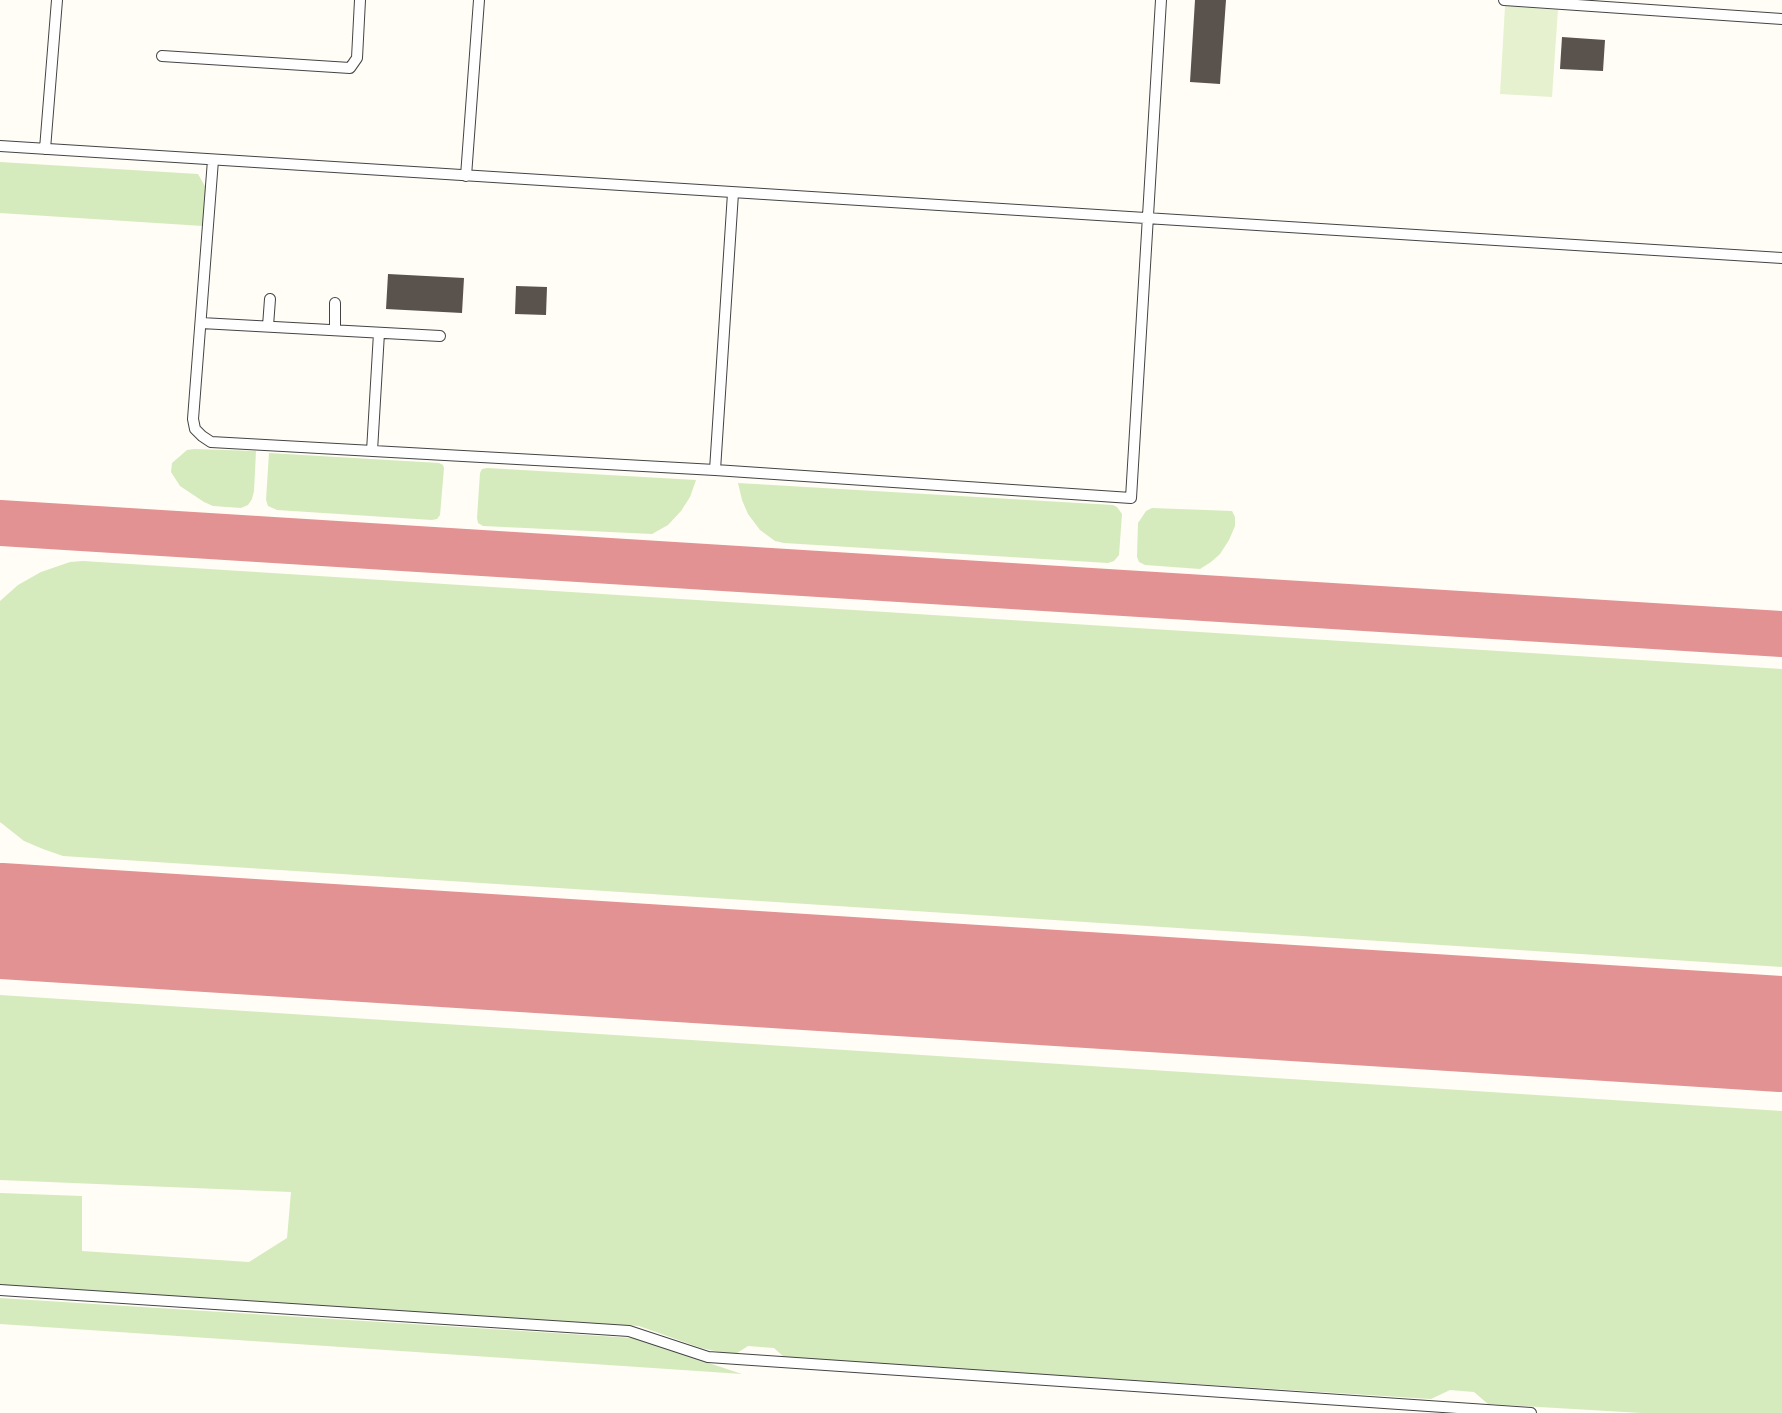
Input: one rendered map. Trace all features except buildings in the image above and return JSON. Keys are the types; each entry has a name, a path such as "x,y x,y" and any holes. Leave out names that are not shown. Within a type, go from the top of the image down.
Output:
{"lane":[{"path":"45,149 56,0"},
{"path":"162,56 350,68 357,58 360,0"},
{"path":"466,176 479,0"},
{"path":"213,160 194,419 196,429 211,442 715,470 1132,498 1162,0"},
{"path":"1504,0 1782,19"},
{"path":"0,146 1782,258"},
{"path":"715,470 733,193"},
{"path":"268,326 270,299"},
{"path":"334,330 335,303"},
{"path":"201,322 440,336"},
{"path":"372,451 379,333"},
{"path":"0,1290 629,1331 708,1357 1531,1413"}],"green space":[{"path":"1505,6 1558,10 1552,97 1500,94"},
{"path":"0,162 198,174 206,188 203,226 0,213"},
{"path":"187,450 256,451 254,491 248,505 241,508 213,506 180,486 171,472 172,463"},
{"path":"269,453 439,463 444,468 440,515 437,519 432,520 277,510 268,506 266,500"},
{"path":"482,469 696,480 690,497 681,511 668,525 652,534 483,526 478,523 477,518 480,473"},
{"path":"738,483 1113,505 1122,514 1119,555 1114,561 1108,563 784,543 775,541 760,530 748,514"},
{"path":"1152,508 1232,511 1235,517 1235,526 1220,554 1200,569 1145,565 1139,562 1137,557 1138,523 1146,511"},
{"path":"83,561 1782,669 1782,967 63,856 24,841 0,822 0,601 18,585 41,572 70,562"},
{"path":"0,995 1782,1111 1782,1413 1642,1413 1488,1404 1474,1392 1450,1390 1431,1399 785,1358 774,1348 748,1346 734,1355 701,1348 639,1326 0,1286 0,1193 82,1196 82,1251 249,1262 287,1238 291,1192 0,1180"},
{"path":"0,1298 633,1338 742,1374 0,1324"}],"taxiway":[{"path":"0,523 1782,634"},
{"path":"0,901 48,924"}],"runway":[{"path":"0,921 1782,1034"}]}
